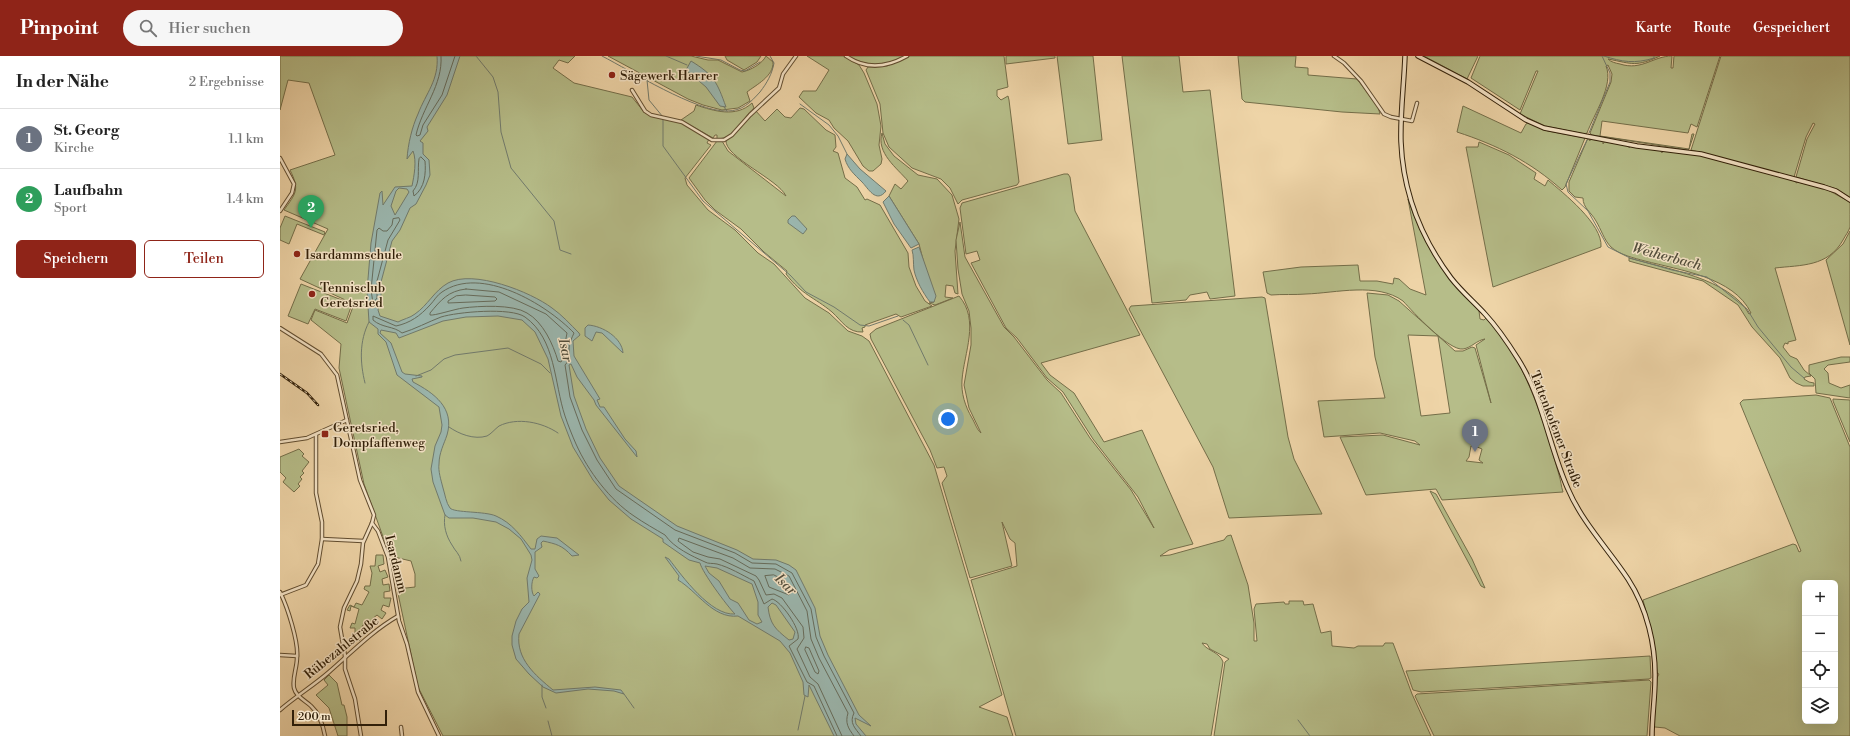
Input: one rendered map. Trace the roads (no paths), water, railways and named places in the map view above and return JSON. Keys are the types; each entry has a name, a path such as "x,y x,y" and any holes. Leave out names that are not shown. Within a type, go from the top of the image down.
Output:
{"main road":[{"name":"Tattenkofener Straße","path":"1405,56 1402,158 1408,191 1428,242 1452,279 1493,324 1520,362 1530,381 1568,490 1592,530 1630,582 1639,600 1646,618 1655,661 1652,736"},
{"path":"1418,56 1491,96 1526,120 1544,128 1608,141 1717,157 1824,187 1836,191 1850,200"}],"street":[{"path":"846,56 858,63 874,66 888,65 907,56"},
{"path":"1334,56 1344,63 1361,81 1384,114 1391,117 1412,121 1417,103"},
{"path":"632,90 645,111 655,117 682,122 712,140 724,140 732,135 756,108 779,88 783,74 794,57"},
{"path":"280,158 294,184 294,189 280,211"},
{"name":"Isardamm","path":"280,328 321,354 337,375 360,480 374,515 372,523 378,531 388,557 398,616 407,644 418,692 439,736"},
{"path":"280,442 307,438 347,420"},
{"path":"316,434 316,493 322,522 322,539 318,564 310,581 306,585 280,594 291,620 298,656 294,682 297,695 312,706 322,721 325,736"},
{"path":"361,736 355,699 344,668 345,656 340,627 341,614 357,581 361,564 363,541 372,523"},
{"path":"322,539 363,541"},
{"name":"Rübezahlstraße","path":"280,710 297,695 329,672 345,656 398,616"},
{"path":"280,655 298,656"},
{"path":"401,727 402,736"}],"water":[{"name":"Isar","path":"437,56 460,56 447,95 427,127 428,131 420,141 423,143 423,154 429,160 430,175 416,204 410,208 400,230 392,241 381,282 381,298 378,310 380,316 398,322 411,317 443,286 459,279 472,279 502,284 530,295 543,302 559,314 580,335 573,341 574,356 600,399 597,400 600,407 604,407 625,439 636,451 637,457 596,405 577,377 571,364 569,365 574,396 586,429 600,458 619,486 677,526 737,550 753,559 776,560 789,565 796,570 815,608 820,636 828,655 859,715 871,726 855,718 856,724 866,736 834,736 809,685 808,697 804,695 803,682 790,653 780,641 738,616 729,616 713,609 678,580 679,576 665,557 669,559 689,584 707,602 716,609 726,613 735,614 715,589 700,563 689,560 663,542 663,539 631,519 609,500 593,480 573,447 561,416 548,359 535,332 522,320 498,316 466,317 443,321 399,338 396,333 381,330 380,333 391,343 402,372 405,374 422,376 412,379 413,382 435,396 445,409 449,425 439,460 439,470 450,508 457,511 491,514 502,519 520,535 531,549 535,549 537,539 541,536 557,538 579,555 572,556 565,549 543,541 541,543 542,547 535,552 535,569 539,576 537,578 534,577 532,582 532,590 534,596 538,592 540,594 519,634 521,651 528,666 553,690 595,687 621,690 624,694 614,691 588,689 556,693 543,687 516,659 512,645 512,636 516,621 522,609 529,602 527,578 532,560 531,555 521,539 509,529 496,522 473,518 449,518 445,515 433,482 431,469 435,446 441,432 442,425 439,407 397,375 386,342 378,334 378,329 369,322 367,291 371,243 380,193 382,191 383,205 395,187 412,186 415,159 413,151 407,159 409,142 421,106 434,79","holes":["399,188 407,189 409,192 395,215 391,206 396,191","705,566 717,568 752,584 758,602 758,615 762,622 757,624 749,620 738,603 730,599 719,581 709,573","772,603 776,605 795,632 793,639 789,640 774,626 770,618 768,607"]},
{"path":"691,61 710,75 714,80 726,107 720,106 706,87 686,70"},
{"path":"847,154 860,169 886,191 882,195 879,196 872,194 852,171 845,159"},
{"path":"889,196 919,244 911,248 894,224 883,202"},
{"path":"792,216 795,216 807,229 803,234 788,223 788,220"},
{"path":"919,247 936,296 934,302 930,302 927,298 915,274 912,250"},
{"path":"588,325 600,328 611,334 619,342 623,353 602,333 596,332 592,341 585,336 585,328"}],"waterway":[{"path":"476,56 493,77 498,92 501,132 511,168 554,221 560,250 571,254"},
{"path":"602,56 681,98 714,110 727,111 737,110 745,106 760,92 769,78 773,67 774,63 770,56"},
{"path":"666,56 687,65"},
{"path":"696,56 721,60 745,71 760,62"},
{"name":"Weiherbach","path":"1589,133 1610,82 1610,73 1602,56"},
{"path":"1604,56 1617,60 1635,62 1654,58 1654,56"},
{"path":"647,80 649,100 663,117 663,146 703,201 790,275 806,292 834,307 860,325 869,326 898,316"},
{"path":"800,104 829,125 838,136 847,154"},
{"path":"724,107 727,111"},
{"name":"Weiherbach","path":"1587,140 1566,184 1568,192 1588,211 1608,247 1630,258 1672,270 1707,277 1747,309 1758,327 1791,367 1804,378"},
{"path":"903,320 909,325 928,365"},
{"path":"365,383 361,352 363,337 369,322"},
{"path":"416,376 431,370 444,359 455,355 508,348 541,364 550,373"},
{"path":"449,427 467,436 482,437 487,436 499,426 506,423 521,421 545,426 558,433"},
{"path":"445,515 444,523 447,534 450,542 460,556 461,561"},
{"path":"542,685 542,697 546,708"},
{"path":"624,694 634,708"},
{"path":"798,730 805,696"},
{"path":"1298,720 1310,736"},
{"path":"548,721 552,736"}],"railway":[{"path":"280,374 307,393 318,405"}],"place":[{"name":"Sägewerk Harrer","path":"612,75"},
{"name":"Laufbahn","path":"311,228"},
{"name":"Isardammschule","path":"297,254"},
{"name":"Tennisclub Geretsried","path":"312,294"},
{"name":"Geretsried, Dompfaffenweg","path":"325,434"},
{"name":"St. Georg","path":"1475,452"}]}
